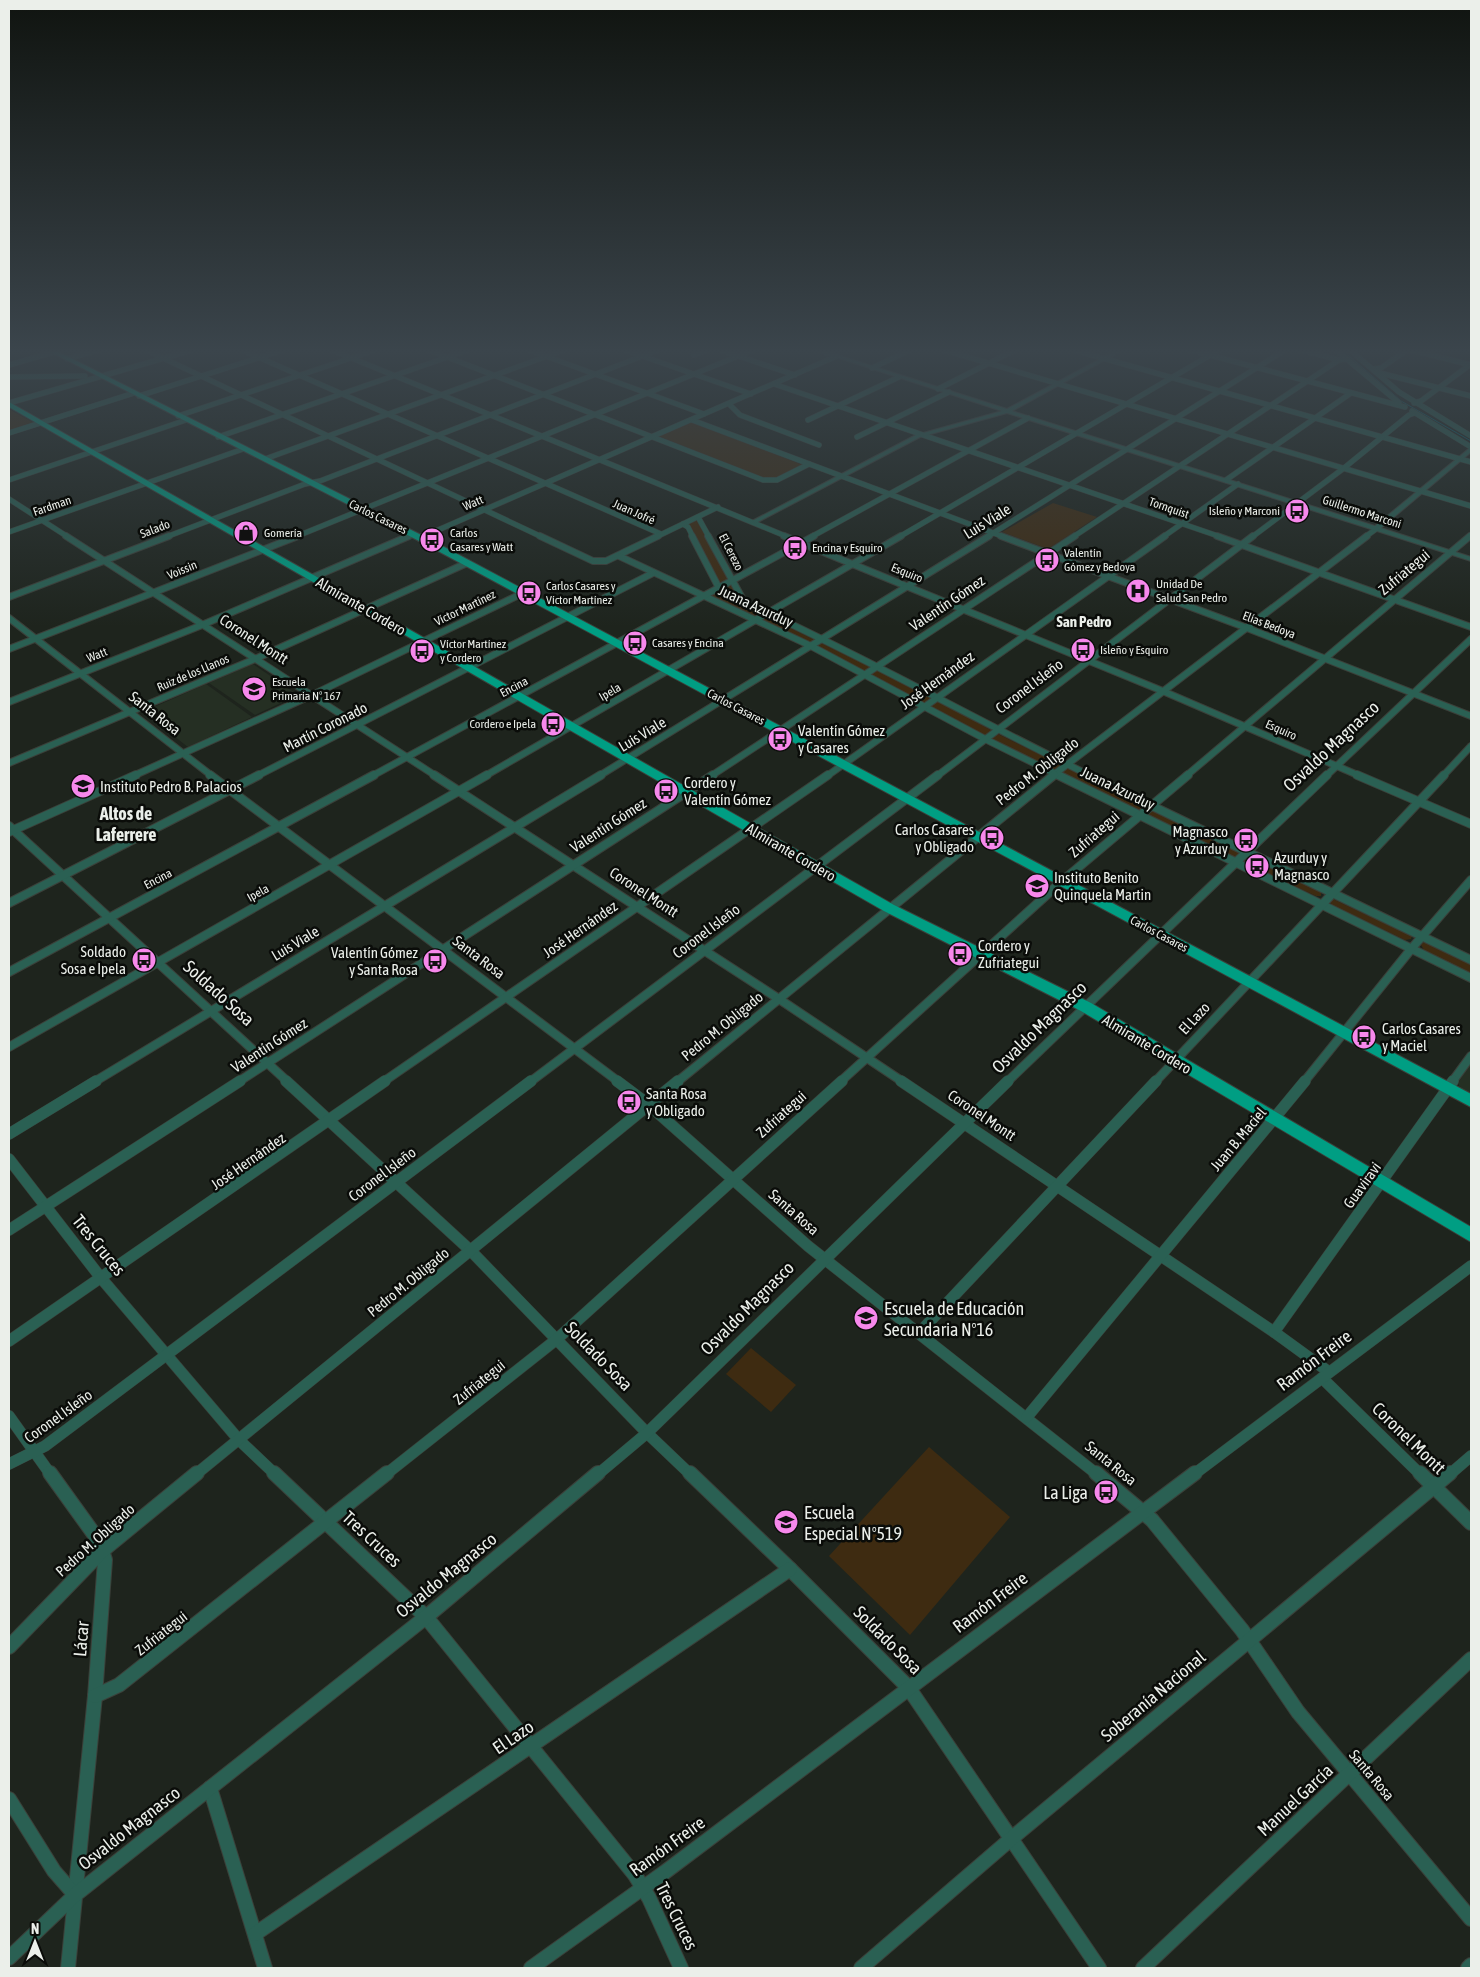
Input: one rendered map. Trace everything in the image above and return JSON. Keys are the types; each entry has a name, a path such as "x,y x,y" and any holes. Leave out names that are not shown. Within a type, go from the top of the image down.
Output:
{"main road":[{"name":"Almirante Cordero","path":"75,442 212,519 817,868 889,908 1086,1008 1471,1236"},
{"name":"Carlos Casares","path":"229,442 417,536 1471,1101"}],"street":[{"path":"9,480 121,442"},
{"path":"265,459 311,442"},
{"path":"341,442 593,561 606,561 618,556 718,507"},
{"path":"310,483 420,442"},
{"name":"Juan Jofré","path":"450,442 661,534"},
{"name":"Voissin","path":"9,649 155,593 529,442"},
{"name":"Esquiro","path":"559,442 1164,692 1471,824"},
{"name":"Watt","path":"9,702 202,625 312,578 485,510 640,442"},
{"path":"670,442 763,480 776,480 809,464"},
{"name":"Elías Bedoya","path":"751,442 1247,628 1471,716"},
{"path":"815,442 820,444"},
{"path":"754,522 907,442"},
{"name":"Tornquist","path":"942,442 1241,544 1471,627"},
{"name":"Encina","path":"9,972 618,643 983,442"},
{"name":"Ipela","path":"9,1047 572,727 1062,442"},
{"name":"Guillermo Marconi","path":"1108,442 1471,559"},
{"name":"Luis Viale","path":"9,1134 628,759 1140,442"},
{"name":"Valentín Gómez","path":"9,1230 781,731 1217,442"},
{"path":"1259,442 1471,506"},
{"path":"1226,480 1282,442"},
{"name":"Coronel Isleño","path":"9,1464 34,1453 575,1049 817,868 1376,442"},
{"path":"1402,442 1471,462"},
{"name":"Pedro M. Obligado","path":"9,1647 103,1550 1056,773 1069,765 1320,572 1422,492 1461,459 1471,448"},
{"name":"Fardman","path":"9,532 244,449"},
{"name":"Salado","path":"9,597 310,483"},
{"name":"José Hernández","path":"9,1341 844,764 1024,634 1238,484"},
{"name":"Coronel Montt","path":"9,499 512,828 779,998 1274,1332 1326,1375 1471,1523"},
{"name":"El Cerezo","path":"698,516 745,602 768,613"},
{"path":"683,524 688,527 719,588"},
{"name":"Zufriategui","path":"95,1696 119,1685 327,1523 557,1339 732,1179 982,956 1061,882 1471,535"},
{"name":"Juana Azurduy","path":"618,556 811,646 985,739 1471,978"},
{"name":"Ruiz de los Llanos","path":"9,763 255,659 467,563"},
{"name":"Martín Coronado","path":"9,904 569,618 653,573"},
{"name":"Víctor Martínez","path":"10,830 310,696 523,593"},
{"name":"Juana Azurduy","path":"768,613 824,638 996,730 1248,850 1471,960"},
{"name":"Santa Rosa","path":"9,618 181,754 649,1106 824,1258 1144,1511 1249,1640 1298,1712 1471,1919"},
{"name":"Osvaldo Magnasco","path":"9,1958 75,1895 426,1617 647,1433 824,1258 1161,936 1236,861 1337,768 1471,639"},
{"name":"El Lazo","path":"918,1333 1471,746"},
{"name":"Soldado Sosa","path":"10,830 471,1250 647,1433 790,1569 908,1687 1099,1968"},
{"name":"Juan B. Maciel","path":"1027,1417 1274,1120 1412,948 1471,880"},
{"name":"Guaviravi","path":"1274,1332 1471,1056"},
{"name":"Tres Cruces","path":"9,1159 44,1207 101,1278 239,1440 426,1617 533,1746 643,1887 681,1968"},
{"name":"Ramón Freire","path":"531,1968 643,1887 1471,1266"},
{"name":"Lácar","path":"9,1416 103,1550 106,1570 68,1968"},
{"name":"Soberanía Nacional","path":"861,1968 1012,1838 1471,1456"},
{"name":"El Lazo","path":"255,1934 790,1569"},
{"name":"Manuel García","path":"1143,1968 1471,1659"},
{"path":"210,1788 265,1968"},
{"path":"9,1799 54,1871 75,1895"},
{"path":"1468,1968 1471,1965"}],"shaded area":[{"path":"674,442 744,442 803,465 777,478 763,478"},
{"path":"1053,503 1097,517 1048,549 1002,532"},
{"path":"696,517 740,601 745,606 936,699 996,733 1321,891 1321,896 1316,896 1086,787 706,596 719,588 686,526"},
{"name":"Escuela Primaria Nº 167","path":"253,664 298,695 255,715 209,683"},
{"path":"206,684 252,717 188,747 143,712"},
{"path":"1333,899 1412,936 1411,939 1405,940 1332,905 1330,902"},
{"path":"1424,942 1471,963 1471,974 1424,950 1421,945"},
{"path":"1471,1062 1471,1096 1460,1088 1458,1083"},
{"path":"751,1348 796,1385 771,1412 726,1374"},
{"path":"929,1447 1010,1517 910,1635 829,1556"}],"place":[{"name":"Isleño y Marconi","path":"1297,511"},
{"name":"Gomería","path":"246,533"},
{"name":"Carlos Casares y Watt","path":"432,540"},
{"name":"Encina y Esquiro","path":"795,548"},
{"name":"Valentín Gómez y Bedoya","path":"1047,560"},
{"name":"Unidad De Salud San Pedro","path":"1138,591"},
{"name":"Carlos Casares y Víctor Martínez","path":"529,593"},
{"name":"Casares y Encina","path":"635,643"},
{"name":"Isleño y Esquiro","path":"1083,650"},
{"name":"Víctor Martínez y Cordero","path":"422,651"},
{"name":"Escuela Primaria Nº 167","path":"254,689"},
{"name":"Cordero e Ipela","path":"553,724"},
{"name":"Valentín Gómez y Casares","path":"780,739"},
{"name":"Instituto Pedro B. Palacios","path":"83,786"},
{"name":"Cordero y Valentín Gómez","path":"666,791"},
{"name":"Carlos Casares y Obligado","path":"992,838"},
{"name":"Magnasco y Azurduy","path":"1246,840"},
{"name":"Azurduy y Magnasco","path":"1257,866"},
{"name":"Instituto Benito Quinquela Martin","path":"1037,886"},
{"name":"Cordero y Zufriategui","path":"960,954"},
{"name":"Soldado Sosa e Ipela","path":"144,960"},
{"name":"Valentín Gómez y Santa Rosa","path":"435,961"},
{"name":"Carlos Casares y Maciel","path":"1364,1037"},
{"name":"Santa Rosa y Obligado","path":"629,1102"},
{"name":"Escuela de Educación Secundaria Nº16","path":"866,1318"},
{"name":"La Liga","path":"1106,1492"},
{"name":"Escuela Especial Nº519","path":"786,1522"}],"district":[{"name":"San Pedro","path":"1084,621"},
{"name":"Altos de Laferrere","path":"126,823"}]}
